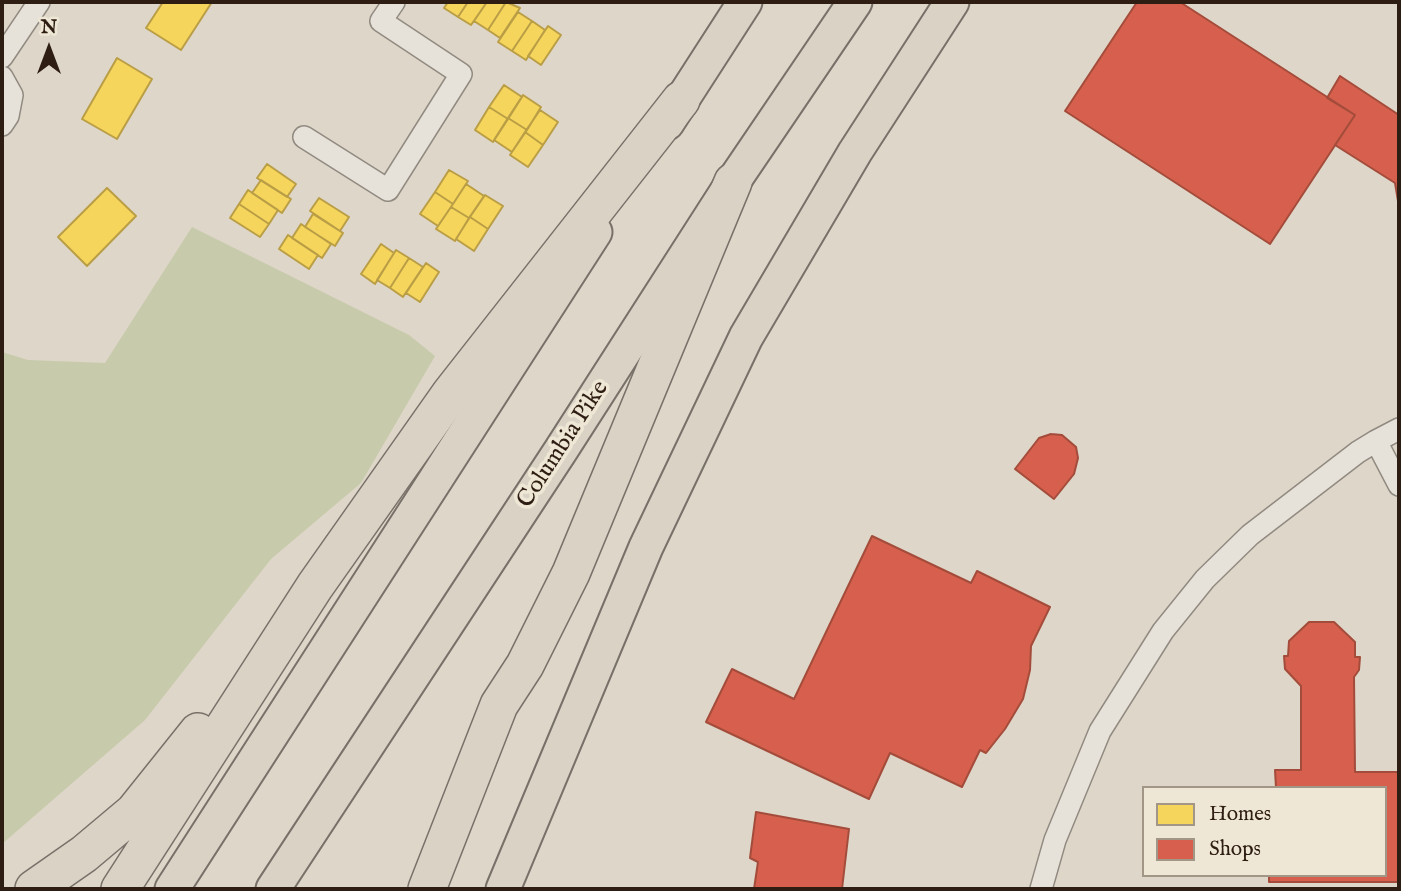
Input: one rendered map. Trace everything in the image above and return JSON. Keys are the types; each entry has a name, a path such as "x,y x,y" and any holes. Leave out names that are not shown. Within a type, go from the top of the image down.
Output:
{"highway":[{"path":"172,889 745,2"},
{"name":"Columbia Pike","path":"273,889 569,438 733,182 855,2"},
{"path":"503,889 646,547 746,337 855,152 952,2"},
{"path":"120,889 315,586 451,393 681,100"},
{"path":"427,889 499,705 525,665 571,573 733,182"},
{"path":"34,889 84,854 134,811 315,586"},
{"path":"454,889 468,837 525,665"}],"street":[{"path":"2,57 39,2"},
{"path":"304,138 388,190 461,74 381,21 394,2"},
{"path":"2,77 8,85 12,106 2,125"},
{"path":"1041,889 1055,839 1100,731 1163,631 1205,579 1250,535 1358,452 1399,429"},
{"path":"1376,441 1399,485"}],"green space":[{"path":"192,227 409,335 435,356 361,483 271,559 145,720 2,844 2,352 28,360 105,363"}],"building: Homes":[{"path":"163,2 212,2 181,50 146,28"},
{"path":"448,2 468,2 458,17 444,8"},
{"path":"468,2 487,2 471,25 458,17"},
{"path":"487,2 506,2 488,30 474,21"},
{"path":"506,2 520,8 500,38 488,30"},
{"path":"518,12 532,21 512,51 498,42"},
{"path":"532,21 545,30 526,60 512,51"},
{"path":"548,26 561,35 541,65 528,56"},
{"path":"117,58 152,79 117,139 82,119"},
{"path":"504,85 522,97 508,119 489,107"},
{"path":"523,95 541,107 527,130 508,118"},
{"path":"489,107 508,119 493,142 475,130"},
{"path":"540,110 558,122 543,145 525,132"},
{"path":"508,118 527,130 512,152 494,140"},
{"path":"525,132 543,145 528,167 510,155"},
{"path":"267,164 296,184 287,197 257,178"},
{"path":"449,170 468,181 453,204 435,192"},
{"path":"261,180 291,199 282,213 252,193"},
{"path":"466,184 484,196 469,218 451,207"},
{"path":"107,188 136,216 87,266 58,237"},
{"path":"248,190 278,210 269,224 239,204"},
{"path":"435,192 453,204 438,226 420,214"},
{"path":"485,195 503,206 488,229 470,217"},
{"path":"319,198 349,217 340,231 310,211"},
{"path":"239,204 269,224 260,237 230,218"},
{"path":"451,207 469,218 455,241 436,229"},
{"path":"313,214 343,233 335,246 305,227"},
{"path":"470,217 488,229 474,251 456,239"},
{"path":"301,224 331,244 322,258 292,238"},
{"path":"288,235 318,255 309,269 279,249"},
{"path":"381,244 394,253 375,284 361,274"},
{"path":"396,250 409,258 390,288 377,280"},
{"path":"409,258 423,267 403,297 390,288"},
{"path":"426,263 439,272 420,302 406,293"}],"building: Shops":[{"path":"1137,2 1180,2 1355,115 1270,244 1065,111"},
{"path":"1340,76 1399,115 1399,207 1395,183 1335,145 1355,115 1327,98"},
{"path":"1051,434 1062,435 1076,447 1078,458 1074,474 1054,499 1015,469 1039,438"},
{"path":"872,536 971,583 977,571 1050,607 1031,646 1030,670 1023,699 1005,729 986,753 980,750 962,787 890,753 869,799 706,722 732,669 794,699"},
{"path":"1309,622 1334,622 1355,642 1355,657 1360,657 1359,670 1354,677 1355,772 1399,772 1399,882 1269,882 1269,877 1387,877 1387,786 1276,786 1275,770 1301,770 1301,686 1285,669 1284,656 1288,656 1289,641"},
{"path":"756,812 849,829 842,889 754,889 758,862 750,858"}]}
